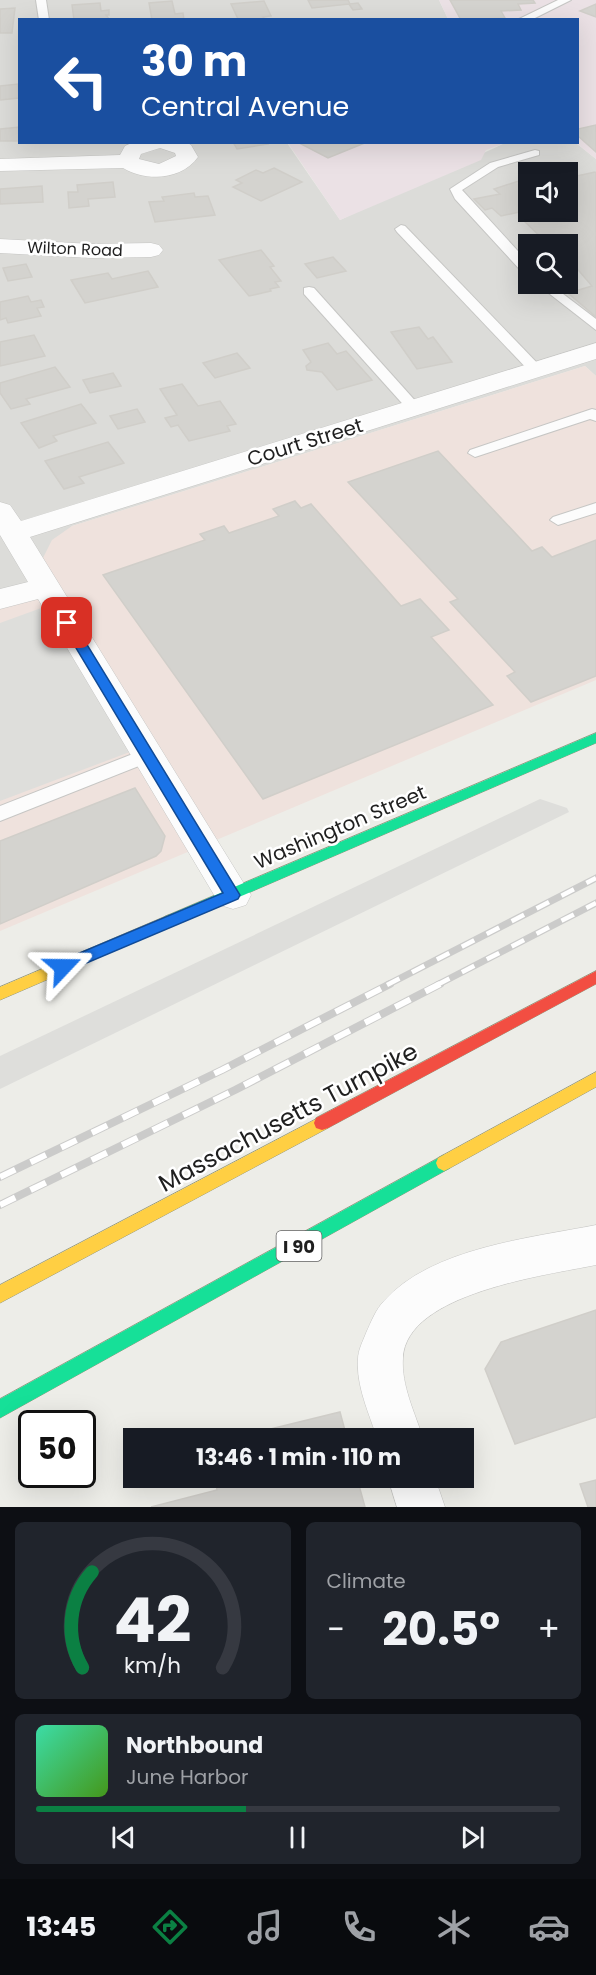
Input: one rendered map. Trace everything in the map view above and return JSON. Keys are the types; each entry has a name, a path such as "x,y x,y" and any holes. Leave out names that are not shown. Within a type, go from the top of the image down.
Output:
{"main road":[{"name":"Washington Street","path":"0,994 596,738"},
{"name":"Massachusetts Turnpike","path":"0,1294 596,977"},
{"name":"I 90","path":"0,1409 596,1079"}],"street":[{"path":"128,160 132,150 151,144"},
{"path":"0,165 128,160 148,170 169,169 187,157 184,149 170,144"},
{"name":"Wilton Road","path":"0,246 92,251 151,250"},
{"name":"Court Street","path":"7,522 414,408 596,351"},
{"path":"7,522 233,895"},
{"path":"0,599 45,587"},
{"path":"398,1428 380,1358 388,1331 406,1307 431,1289 471,1273 596,1245"},
{"path":"415,1488 420,1507"}],"lane":[{"path":"41,0 44,18"},
{"path":"526,18 552,3 566,0"},
{"path":"518,259 459,196 456,189 494,165 535,153"},
{"path":"400,228 536,370"},
{"path":"309,291 414,408"},
{"path":"556,294 596,326"},
{"path":"475,453 592,413 596,417"},
{"path":"558,520 596,508"},
{"path":"0,814 148,755"}],"shaded area":[{"path":"0,0 439,0 448,18 18,18 18,144 288,144 340,220 503,144 577,144 596,159 596,376 585,366 72,526 26,592 0,601"},
{"path":"439,0 596,0 596,159 577,144 579,18 448,18"},
{"path":"289,144 502,144 486,150 481,160 340,220"},
{"path":"585,366 596,376 596,680 0,931 0,601 26,592 52,540 72,526"},
{"path":"55,603 143,747 0,801 0,623"},
{"path":"540,799 567,808 569,812 0,1089 0,1056"}],"building":[{"path":"308,0 348,0 350,4 358,3 362,9 353,10 349,4 312,8"},
{"path":"450,0 533,0 535,3 518,4 521,10 501,11 505,18 460,18"},
{"path":"172,1 175,14 183,13 184,18 152,18 149,3"},
{"path":"264,1 271,16 238,18 231,4"},
{"path":"100,3 101,11 109,10 109,15 106,15 108,18 74,18 72,5"},
{"path":"596,4 596,17 580,11"},
{"path":"15,8 12,33 0,33 0,9"},
{"path":"18,84 18,98 0,100 0,86"},
{"path":"596,125 596,152 579,137 579,129"},
{"path":"18,127 18,141 0,141 0,129"},
{"path":"234,144 268,144 237,149"},
{"path":"301,144 362,144 328,158"},
{"path":"274,168 302,182 261,201 233,187 242,183 236,180 256,170 263,173"},
{"path":"596,173 596,317 569,294 578,294 578,290 592,286 578,270 578,234 538,234 525,222 578,222 578,176"},
{"path":"518,181 518,212 501,216 492,208 485,210 474,199 500,194 494,189"},
{"path":"113,182 115,197 88,199 89,206 69,208 68,192 78,192 77,185"},
{"path":"42,186 43,202 0,204 0,189"},
{"path":"194,193 195,197 208,196 215,215 155,222 149,202 164,201 162,197"},
{"path":"261,250 274,266 270,267 281,281 275,282 279,287 270,289 271,291 249,296 219,260"},
{"path":"333,257 346,271 317,278 305,264"},
{"path":"26,264 32,277 8,281 3,268"},
{"path":"148,271 158,287 85,303 71,280 108,273 112,279"},
{"path":"28,296 31,302 41,300 44,307 37,308 41,316 8,323 6,318 0,320 0,302"},
{"path":"419,327 428,339 433,337 452,362 417,369 391,332"},
{"path":"34,335 45,356 0,366 0,342"},
{"path":"328,343 337,354 346,351 372,380 337,390 322,372 307,370 306,366 311,362 303,350"},
{"path":"237,353 250,368 215,378 203,363"},
{"path":"55,367 70,387 26,399 30,404 11,409 0,393 0,383"},
{"path":"113,373 121,386 90,393 83,380"},
{"path":"182,384 198,406 220,401 236,424 227,426 230,431 189,441 178,425 171,427 165,418 177,415 160,389"},
{"path":"81,404 96,423 53,436 57,441 39,448 21,423"},
{"path":"137,409 145,422 118,429 110,416"},
{"path":"108,442 124,463 79,477 84,483 64,489 45,461"},
{"path":"438,451 532,551 542,547 552,557 596,540 596,676 531,702 507,676 515,672 450,602 458,599 348,482"},
{"path":"295,501 301,508 311,504 401,606 420,599 449,630 431,637 493,705 263,799 103,575 205,540 200,534 224,526 229,533 279,516 273,509"},
{"path":"135,788 165,836 161,851 156,856 0,924 0,841"},
{"path":"596,1310 596,1417 515,1444 485,1369 501,1342"},
{"path":"340,1412 344,1428 274,1428"},
{"path":"596,1480 596,1507 588,1507 580,1484"},
{"path":"217,1488 360,1488 365,1507 151,1507 217,1490"}],"railway":[{"path":"387,985 596,878"},
{"path":"437,985 596,903"},
{"path":"0,1177 222,1070 390,984"},
{"path":"0,1205 235,1090 440,984"}],"traffic: fast":[{"path":"169,921 596,738"},
{"path":"0,1409 444,1163"}],"traffic: slow":[{"path":"0,994 169,921"},
{"path":"444,1163 596,1079"},
{"path":"0,1294 322,1123"}],"traffic: jam":[{"path":"322,1123 596,977"}],"route":[{"path":"63,967 233,895 67,623"}]}
